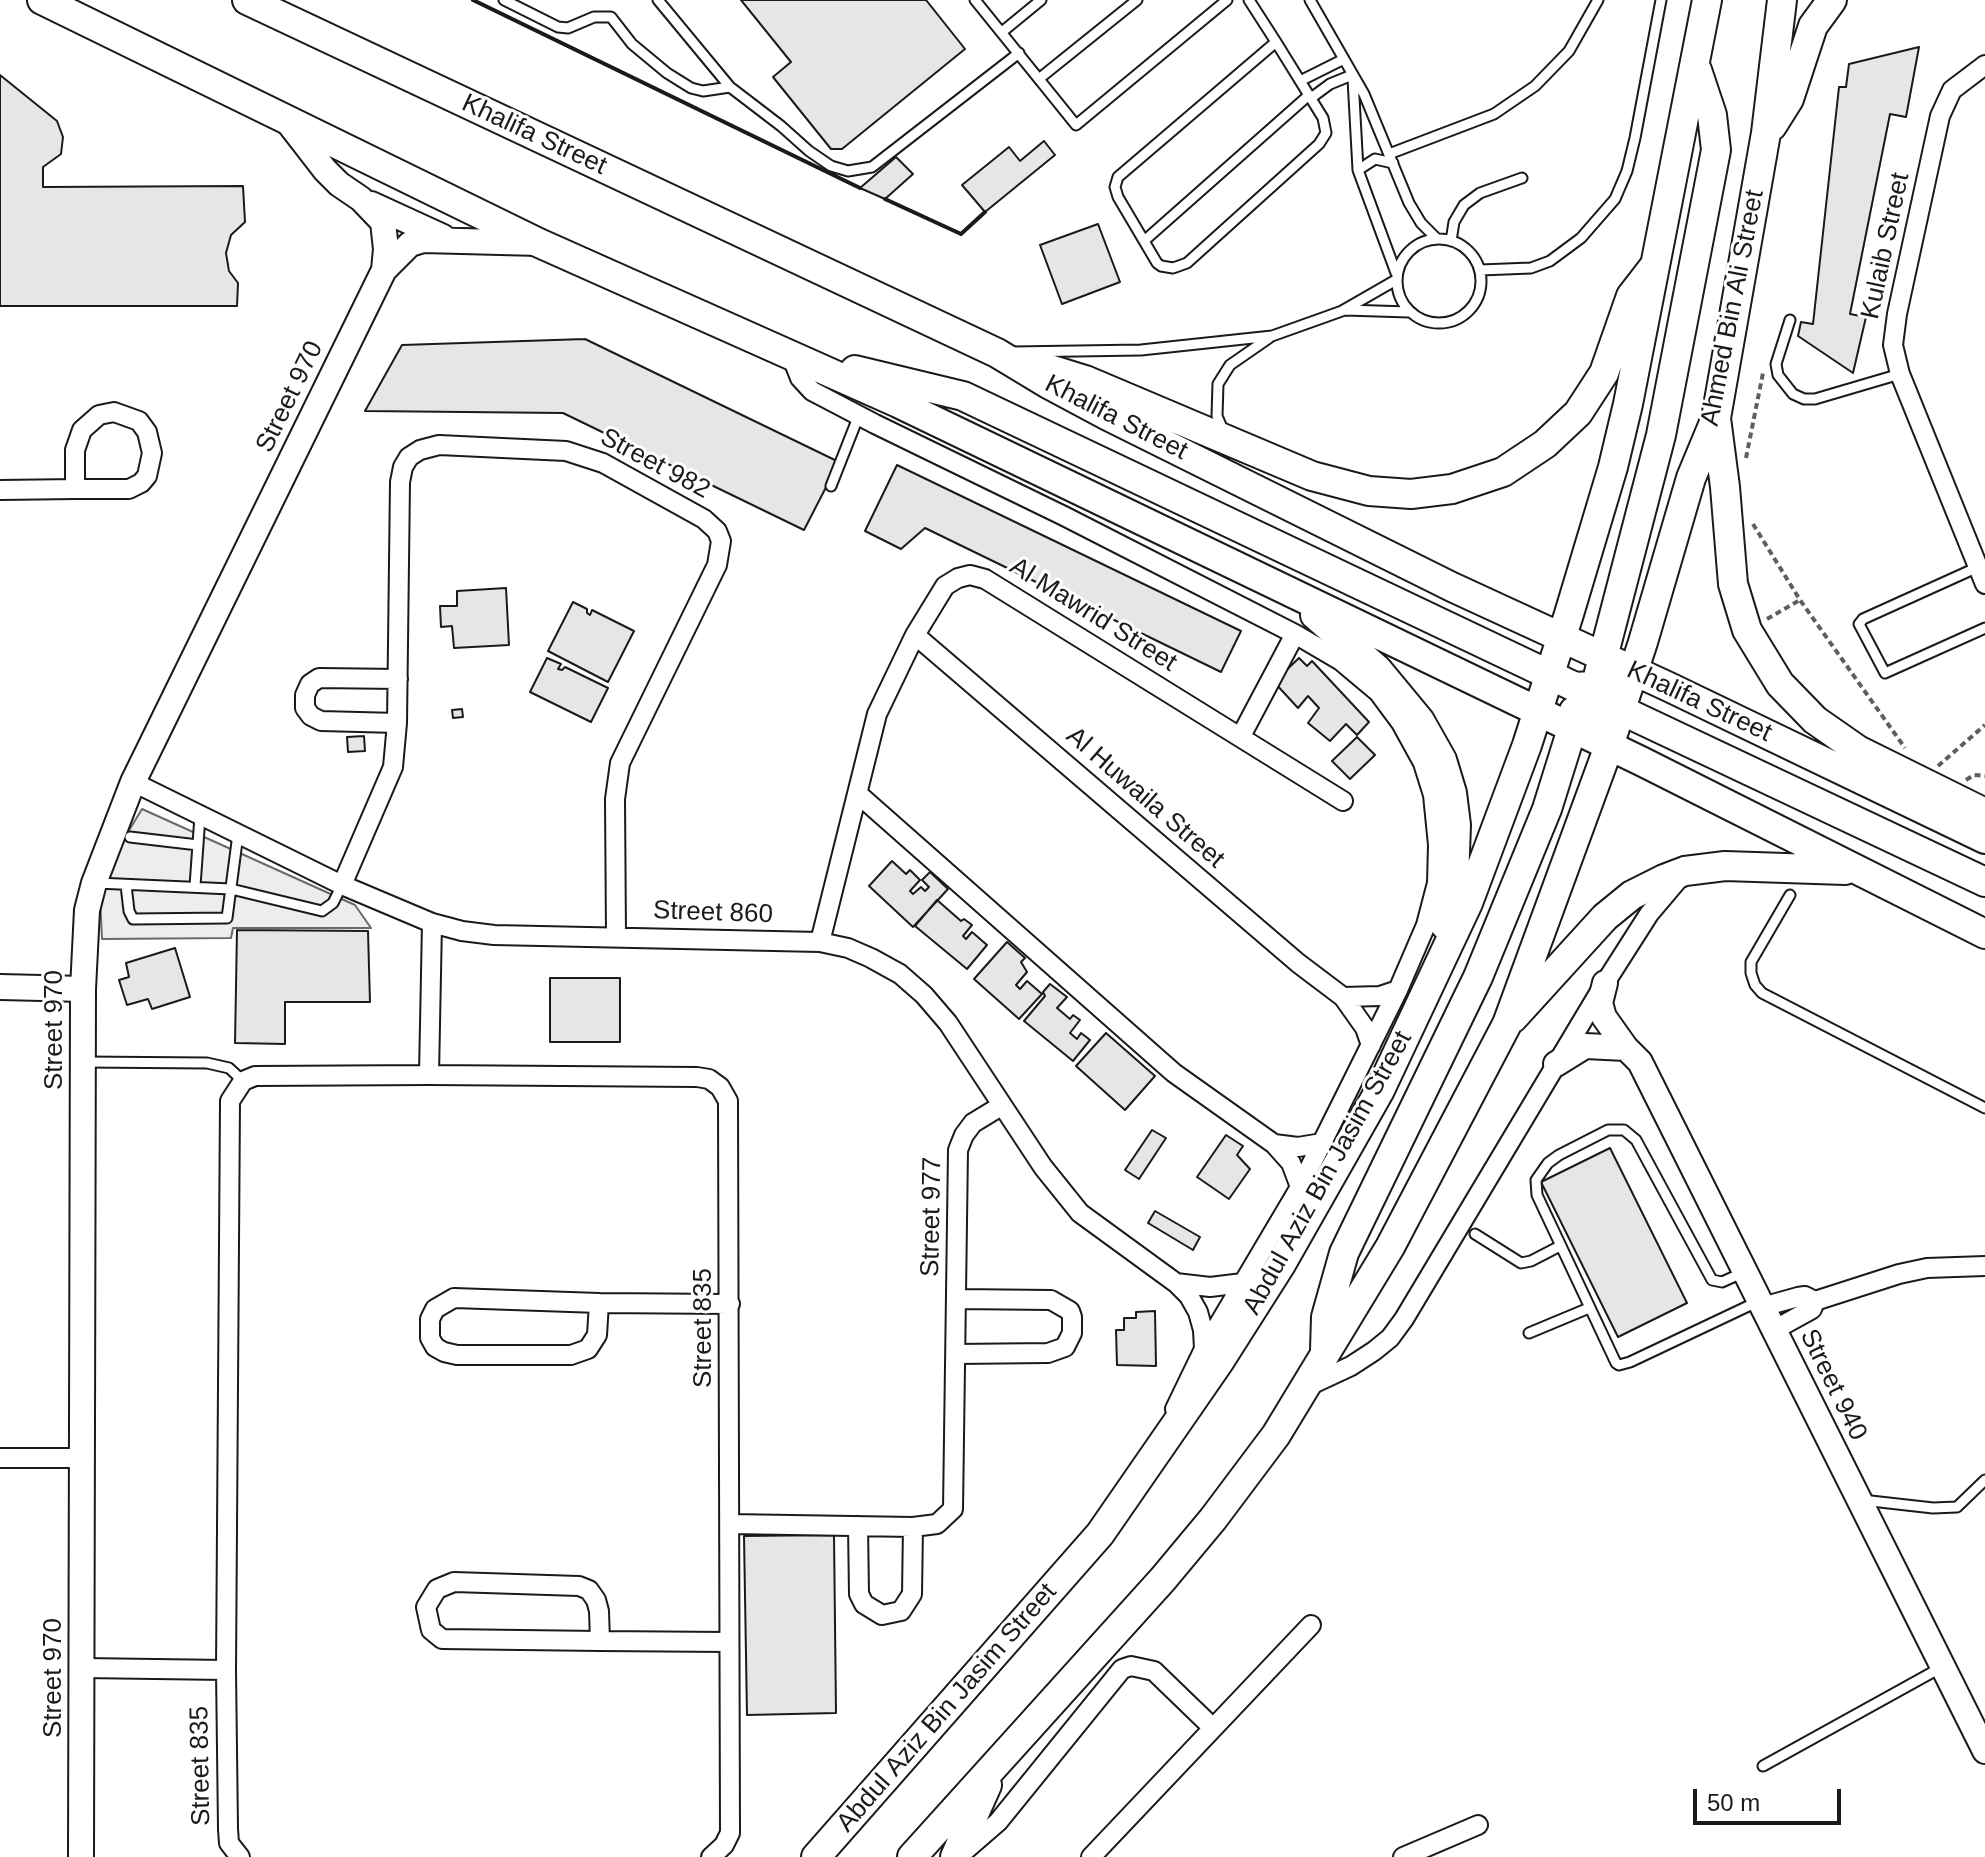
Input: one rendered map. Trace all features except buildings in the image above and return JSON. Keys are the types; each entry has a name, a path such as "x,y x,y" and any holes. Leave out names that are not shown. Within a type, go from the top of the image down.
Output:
{"main road":[{"path":"42,0 539,243 912,410 1285,589 1609,746 1985,934"},
{"name":"Khalifa Street","path":"247,0 997,353 1106,415 1561,638 1985,839"},
{"path":"1537,711 1613,467 1658,261 1707,0"},
{"name":"Ahmed Bin Ali Street","path":"1633,671 1691,478 1716,418 1766,133 1782,0"},
{"path":"1766,133 1789,99 1813,26 1832,0"},
{"path":"1324,1355 1326,1317 1344,1253 1478,977 1547,809 1572,729 1592,696 1603,658 1661,435 1716,150 1712,115 1696,68"},
{"path":"997,353 1085,380 1312,476 1369,491 1411,494 1452,489 1503,472 1545,444 1578,413 1604,373 1631,296 1658,261"},
{"path":"791,355 963,396 1985,882"},
{"path":"1716,418 1725,487 1730,566 1738,605 1747,630 1780,684 1835,736 1883,764 1985,813"},
{"path":"1285,589 1377,669 1420,721 1442,760 1452,793 1456,825 1454,880 1441,940 1410,994"},
{"path":"912,1857 1163,1579 1213,1519 1276,1435 1390,1247 1507,1024 1609,746 1592,696 1570,662 1561,638"},
{"path":"1537,711 1592,696 1633,671"},
{"name":"Abdul Aziz Bin Jasim Street","path":"816,1857 1100,1534 1280,1266 1380,1090 1410,994 1468,903 1537,711"},
{"path":"1507,1024 1605,917 1632,895 1685,871 1725,866 1857,871"},
{"path":"956,1857 995,1767"}],"street":[{"name":"Kulaib Street","path":"1981,576 1900,374 1893,345 1940,116 1952,90 1985,65"},
{"name":"Street 970","path":"287,121 325,170 361,199 383,222 386,249 384,270"},
{"path":"361,199 446,239"},
{"name":"Street 970","path":"81,1857 83,989 87,910 94,883 133,782 384,270 410,244 423,240 539,243"},
{"path":"791,355 805,385 859,415 1295,634 1241,736"},
{"path":"0,490 129,489 147,476 152,453 147,432 139,421 114,412 99,415 87,423 75,450 75,489"},
{"name":"Street 982","path":"342,885 393,767 397,723 400,482 403,467 409,457 420,450 439,445 566,451 603,463 711,524 721,541 717,565 626,750 616,779 616,936"},
{"name":"Al Mawrid Street","path":"820,942 877,714 915,635 945,586 958,578 970,575 985,579 1343,801"},
{"name":"Abdul Aziz Bin Jasim Street","path":"1163,1443 1176,1406 1204,1349 1300,1187 1371,1045 1410,994 1437,883 1438,845 1433,795 1423,763 1401,723 1378,692 1341,661 1295,634"},
{"name":"Al Huwaila Street","path":"915,635 1298,963 1343,997 1365,1028 1371,1045"},
{"path":"397,723 321,721 311,716 305,708 305,695 310,684 319,678 398,679"},
{"name":"Street 860","path":"133,782 342,885 432,923 494,935 820,942 848,948 871,958 900,974 924,995 948,1023 1043,1167 1080,1213 1176,1283 1189,1296 1198,1312 1204,1349"},
{"path":"858,794 1174,1073 1274,1144 1291,1163 1300,1187"},
{"path":"1306,1387 1351,1366 1390,1338 1404,1319 1605,983 1649,914 1685,871"},
{"path":"429,1075 432,923"},
{"name":"Street 940","path":"1605,983 1600,1003 1604,1017 1640,1062 1985,1751"},
{"path":"0,987 83,989"},
{"path":"1343,997 1410,994"},
{"path":"1556,1064 1585,1046 1626,1048"},
{"name":"Street 835","path":"240,1857 229,1843 228,1829 226,1670 230,1101 243,1081 263,1076 429,1075 680,1076 709,1079 720,1087 728,1101 730,1833 724,1845 711,1857"},
{"name":"Street 977","path":"730,1524 913,1527 937,1524 953,1509 958,1150 973,1123 1001,1106"},
{"path":"1274,1144 1298,1147 1322,1143"},
{"path":"1760,1304 1805,1296 1815,1301 1927,1268 1985,1266"},
{"path":"1176,1283 1210,1287 1243,1283"},
{"path":"599,1303 594,1343 579,1353 457,1355 435,1347 430,1338 430,1319 435,1309 454,1298 730,1304"},
{"name":"Street 977","path":"956,1354 1048,1353 1065,1347 1072,1333 1070,1311 1051,1300 957,1299"},
{"path":"1774,1330 1812,1309 1815,1301"},
{"path":"0,1458 82,1458"},
{"path":"858,1526 859,1594 864,1604 882,1615 901,1611 912,1594 913,1527"},
{"path":"600,1641 596,1600 589,1590 579,1586 454,1582 437,1589 426,1607 431,1630 442,1639 600,1641 728,1642"},
{"path":"1091,1857 1311,1625"},
{"path":"956,1857 998,1822 1122,1669 1131,1666 1154,1671 1213,1728"},
{"name":"Street 835","path":"83,1668 226,1670"},
{"path":"1403,1857 1478,1825"}],"lane":[{"path":"504,0 558,27 568,28 603,15 611,17 632,44 691,88 703,91 730,87"},
{"path":"658,0 730,87 809,151 831,166 848,171 872,167 1019,53"},
{"path":"975,0 1076,125 1227,0"},
{"path":"1002,32 1041,0"},
{"path":"1040,78 1137,0"},
{"path":"1249,0 1276,42 1300,81 1310,96 1325,123 1323,140 1187,263 1173,268 1161,266 1118,197 1115,187 1118,177 1276,42"},
{"path":"1310,0 1364,94 1414,213 1437,239"},
{"path":"1358,170 1375,159 1391,158 1494,114 1535,86 1569,51 1598,0"},
{"path":"1480,270 1531,268 1550,261 1588,231 1615,199 1627,171 1635,138 1661,0"},
{"path":"1300,81 1344,59"},
{"path":"997,353 1141,350 1272,336 1342,311 1397,278 1404,256 1413,247 1437,239 1464,247 1474,257 1480,270 1481,284 1471,309 1448,323 1434,323 1409,312 1399,297 1397,278 1358,170 1352,75"},
{"path":"1144,241 1310,96 1352,75"},
{"path":"1451,241 1454,222 1464,205 1480,193 1522,178"},
{"path":"1342,311 1409,312"},
{"path":"1790,320 1776,364 1778,375 1793,394 1804,399 1815,399 1900,374"},
{"path":"1228,443 1217,416 1218,384 1230,365 1272,336"},
{"path":"831,486 859,415"},
{"path":"1981,576 1863,619 1859,624 1885,673 1985,628"},
{"path":"195,886 200,816"},
{"path":"126,885 130,916 141,921 227,918 238,834"},
{"path":"130,837 198,845"},
{"path":"94,883 231,889 322,911 333,903 342,885"},
{"path":"1790,895 1751,962 1755,985 1762,993 1985,1108"},
{"path":"83,1062 207,1063 229,1068 243,1081"},
{"path":"1744,1272 1722,1282 1712,1280 1636,1140 1624,1130 1608,1130 1559,1155 1548,1163 1536,1180 1537,1195 1616,1363 1625,1365 1760,1304"},
{"path":"1475,1234 1524,1263 1560,1246"},
{"path":"1529,1333 1589,1308"},
{"path":"1858,1500 1947,1509 1963,1503 1985,1480"},
{"path":"1763,1766 1942,1667"}],"path":[{"path":"1745,464 1764,366"},
{"path":"1746,514 1800,600 1912,756"},
{"path":"1747,630 1800,600"},
{"path":"1944,775 1933,770 1985,725"},
{"path":"1954,781 1965,786 1966,778 1985,776"}],"shaded area":[{"path":"142,809 355,905 371,928 233,928 231,938 102,939 100,896 122,842"}],"wall":[{"path":"473,0 860,188"},
{"path":"885,199 961,234 985,212"}]}
